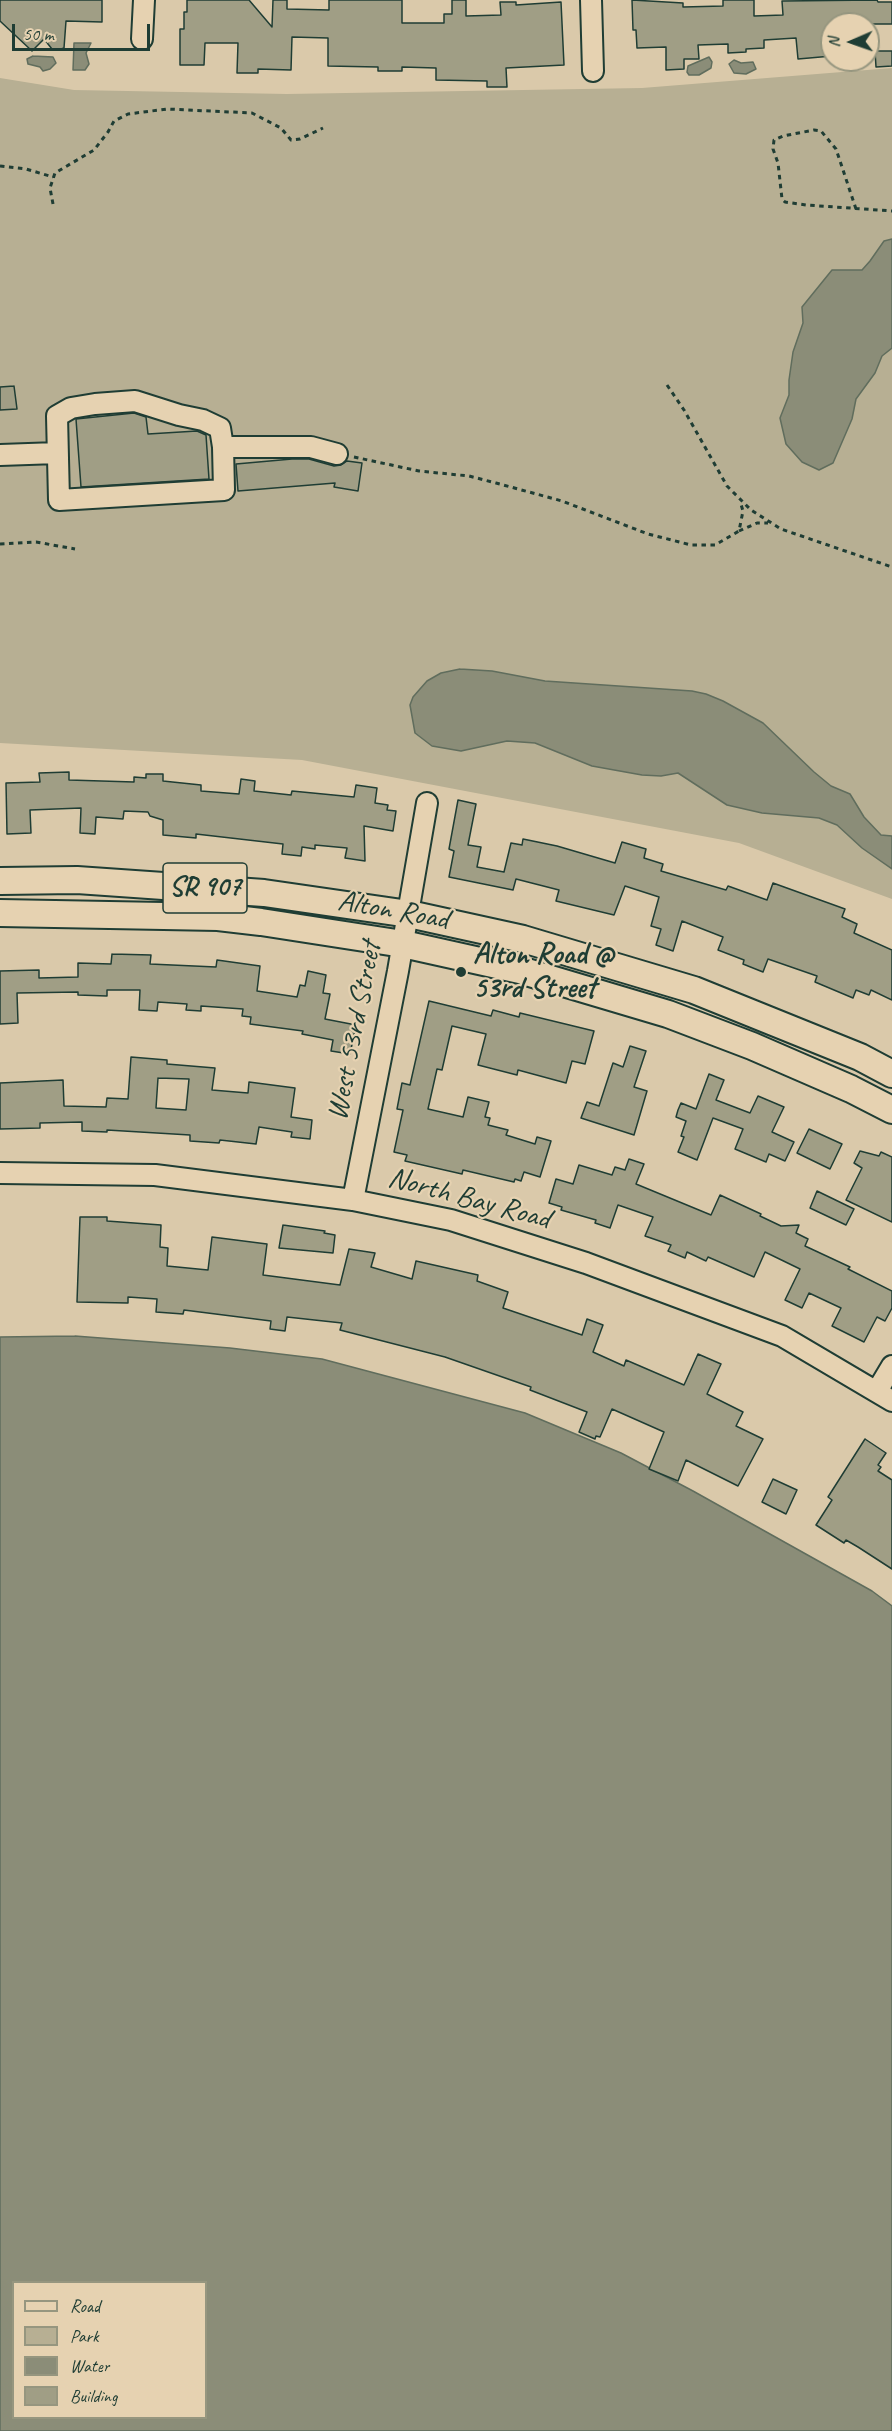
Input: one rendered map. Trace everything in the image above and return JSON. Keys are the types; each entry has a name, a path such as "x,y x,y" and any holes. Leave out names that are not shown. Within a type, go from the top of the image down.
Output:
{"main road":[{"name":"Alton Road","path":"0,881 77,880 264,892 408,914 523,939 694,990 860,1057 892,1074"},
{"name":"Alton Road","path":"0,913 219,917 403,944 520,970 668,1014 752,1046 851,1089 892,1110"}],"street":[{"path":"142,39 144,0"},
{"path":"591,0 593,71"},
{"path":"135,401 203,420 220,428 224,490 59,500 57,453 57,416 71,408 135,401"},
{"path":"223,447 311,447 337,454"},
{"path":"0,455 57,453"},
{"name":"West 53rd Street","path":"353,1200 403,944 427,803"},
{"name":"North Bay Road","path":"0,1173 155,1175 353,1200 451,1220 586,1263 782,1336 885,1396"},
{"path":"885,1396 892,1366"}],"path":[{"path":"53,204 50,188 53,177 64,166 94,150 118,118 144,111 204,110 252,113 281,128 291,140 300,139 323,128"},
{"path":"856,209 836,149 821,131 814,130 774,140 773,149 778,163 782,199 785,202 856,209 892,211"},
{"path":"0,166 26,169 53,177"},
{"path":"667,385 692,423 719,475 740,501 769,523 892,567"},
{"path":"337,454 419,471 469,476 562,501 604,515 648,534 690,545 715,545 757,523 769,523"},
{"path":"739,531 743,511 740,501"},
{"path":"0,544 36,542 75,549"}],"green space":[{"path":"892,68 892,899 739,843 302,760 0,743 0,78 74,90 287,94 642,88 842,72 880,72 880,69"}],"water":[{"path":"74,43 91,43 86,53 89,64 85,70 73,70"},
{"path":"33,56 53,57 56,63 50,69 43,71 40,67 28,64 27,59"},
{"path":"709,57 712,62 711,68 699,75 689,75 688,66"},
{"path":"734,60 741,63 753,62 756,69 746,74 734,73 729,64"},
{"path":"892,239 892,348 882,356 875,373 856,399 852,419 833,463 819,470 802,462 786,444 780,418 789,395 793,352 803,323 802,307 832,270 862,270 884,241"},
{"path":"460,669 492,671 545,681 692,691 723,701 763,723 831,786 850,794 864,817 881,835 892,836 892,869 862,848 837,825 819,818 762,813 727,805 678,773 661,776 642,775 592,766 535,743 507,741 461,751 432,746 415,733 410,705 413,697 427,681 441,673"},
{"path":"75,1336 230,1348 322,1359 525,1413 621,1453 872,1591 892,1606 892,2431 0,2431 0,1337"}],"building":[{"path":"0,0 102,0 102,22 66,21 64,48 52,49 44,39 32,51 0,21"},
{"path":"187,0 249,0 272,27 273,0 287,0 287,9 329,10 329,0 402,0 402,23 444,23 444,14 452,14 452,0 466,0 466,16 501,15 500,2 516,2 516,5 561,2 564,65 506,68 507,87 487,87 487,81 436,80 436,68 402,67 402,71 378,71 378,67 328,66 328,38 292,37 291,70 258,69 258,73 237,73 238,43 205,43 204,65 180,65 180,29 184,29"},
{"path":"632,0 683,3 683,7 723,6 723,0 754,0 754,16 783,15 782,1 877,0 878,2 892,2 892,24 880,24 880,12 820,12 820,57 798,59 796,38 764,40 764,48 746,49 746,52 728,53 728,44 698,45 699,59 684,59 684,69 666,70 666,47 637,48 636,30 633,30"},
{"path":"880,51 892,51 892,66 880,67"},
{"path":"14,386 17,409 0,410 0,387"},
{"path":"134,413 146,417 148,434 197,431 206,435 209,479 81,487 76,419"},
{"path":"309,459 334,466 347,461 362,463 358,491 334,487 335,483 238,491 236,464"},
{"path":"69,772 69,780 134,782 134,777 146,778 146,774 163,774 163,781 201,785 201,791 239,794 241,779 255,781 254,791 291,795 292,791 354,797 356,785 377,788 375,803 388,805 387,810 396,811 393,831 364,826 365,861 345,858 347,848 315,845 315,849 302,847 301,856 282,854 283,844 196,834 196,838 163,835 163,820 150,816 148,812 124,811 123,819 96,817 95,834 80,833 81,808 30,810 31,833 7,834 6,783 40,782 39,773"},
{"path":"458,800 476,804 468,845 481,847 477,867 504,872 511,843 522,845 523,839 557,846 615,863 622,842 646,849 644,858 663,864 661,871 726,890 728,886 767,900 773,883 845,909 842,917 857,924 854,933 892,950 892,1000 871,990 869,995 856,990 853,998 815,982 817,976 768,959 763,972 743,964 744,960 718,950 723,937 682,921 673,951 656,945 661,929 651,926 659,897 625,886 614,915 556,901 559,890 516,879 513,890 449,877 454,851 449,849"},
{"path":"112,954 151,955 150,964 216,967 217,960 260,966 257,991 297,997 300,985 305,986 308,971 326,975 323,993 330,994 325,1019 356,1025 350,1054 331,1051 333,1040 302,1034 303,1031 250,1024 251,1017 242,1016 243,1009 201,1006 201,1011 186,1010 187,1004 158,1002 157,1011 139,1010 140,990 107,990 107,996 78,995 78,992 17,993 18,1023 0,1024 0,971 39,970 39,978 78,977 78,963 111,964"},
{"path":"429,1001 491,1016 493,1010 519,1017 520,1013 594,1031 585,1064 572,1061 566,1083 518,1070 517,1075 478,1065 486,1034 452,1026 442,1070 437,1069 428,1109 463,1117 468,1097 489,1102 485,1117 490,1118 488,1125 508,1130 506,1135 535,1144 537,1137 551,1141 540,1177 524,1172 521,1181 515,1179 514,1182 463,1170 462,1174 405,1161 407,1155 394,1152 403,1110 397,1109 402,1083 410,1085"},
{"path":"630,1046 646,1051 634,1087 647,1091 634,1135 581,1118 587,1102 599,1106 613,1063 623,1067"},
{"path":"131,1057 167,1060 167,1064 215,1068 212,1090 248,1093 249,1082 295,1088 291,1117 312,1120 310,1139 291,1137 292,1132 259,1127 256,1144 220,1140 219,1143 190,1141 190,1135 107,1130 107,1132 82,1131 82,1122 40,1123 40,1128 0,1129 0,1083 63,1080 64,1106 106,1107 107,1098 128,1099","holes":["158,1078 189,1079 186,1110 156,1108"]},
{"path":"709,1074 724,1080 716,1100 750,1113 758,1096 784,1107 772,1132 794,1142 785,1161 769,1154 766,1162 735,1149 743,1129 713,1118 697,1160 678,1152 684,1137 681,1136 686,1121 676,1117 678,1110 681,1103 696,1109"},
{"path":"809,1129 842,1144 830,1169 797,1153"},
{"path":"860,1151 879,1156 881,1152 892,1157 892,1222 846,1200 862,1168 854,1163"},
{"path":"629,1159 644,1164 636,1184 711,1215 720,1195 781,1226 799,1225 796,1233 808,1239 805,1246 850,1267 848,1269 892,1291 892,1308 885,1321 877,1317 864,1342 832,1326 841,1308 809,1293 802,1308 785,1300 800,1269 765,1252 754,1277 708,1257 706,1261 687,1252 685,1258 668,1251 671,1245 645,1236 653,1217 618,1205 610,1228 595,1223 596,1220 561,1210 562,1207 549,1203 556,1179 573,1184 579,1165 612,1175 615,1167 625,1170"},
{"path":"817,1191 854,1209 846,1225 810,1208"},
{"path":"80,1217 107,1217 107,1221 161,1225 160,1247 168,1248 167,1266 208,1270 212,1237 267,1244 263,1275 340,1285 349,1249 375,1253 371,1267 412,1279 416,1261 478,1275 477,1281 508,1292 503,1308 582,1335 587,1319 603,1325 593,1352 624,1366 626,1360 684,1385 698,1354 721,1364 707,1394 743,1412 736,1426 763,1439 738,1486 686,1460 678,1481 649,1469 664,1432 612,1409 600,1437 596,1436 595,1439 579,1432 587,1412 530,1390 531,1387 445,1357 340,1330 342,1323 287,1317 285,1331 270,1329 271,1321 184,1310 183,1314 156,1312 157,1299 128,1297 128,1303 77,1302"},
{"path":"283,1225 325,1231 324,1233 335,1235 333,1253 279,1248"},
{"path":"865,1439 886,1453 878,1465 881,1467 878,1471 892,1480 892,1569 846,1540 844,1543 816,1525 832,1500 828,1497"},
{"path":"773,1479 797,1490 786,1514 762,1502"}],"place":[{"name":"Alton Road @ 53rd Street","path":"461,972"}]}
